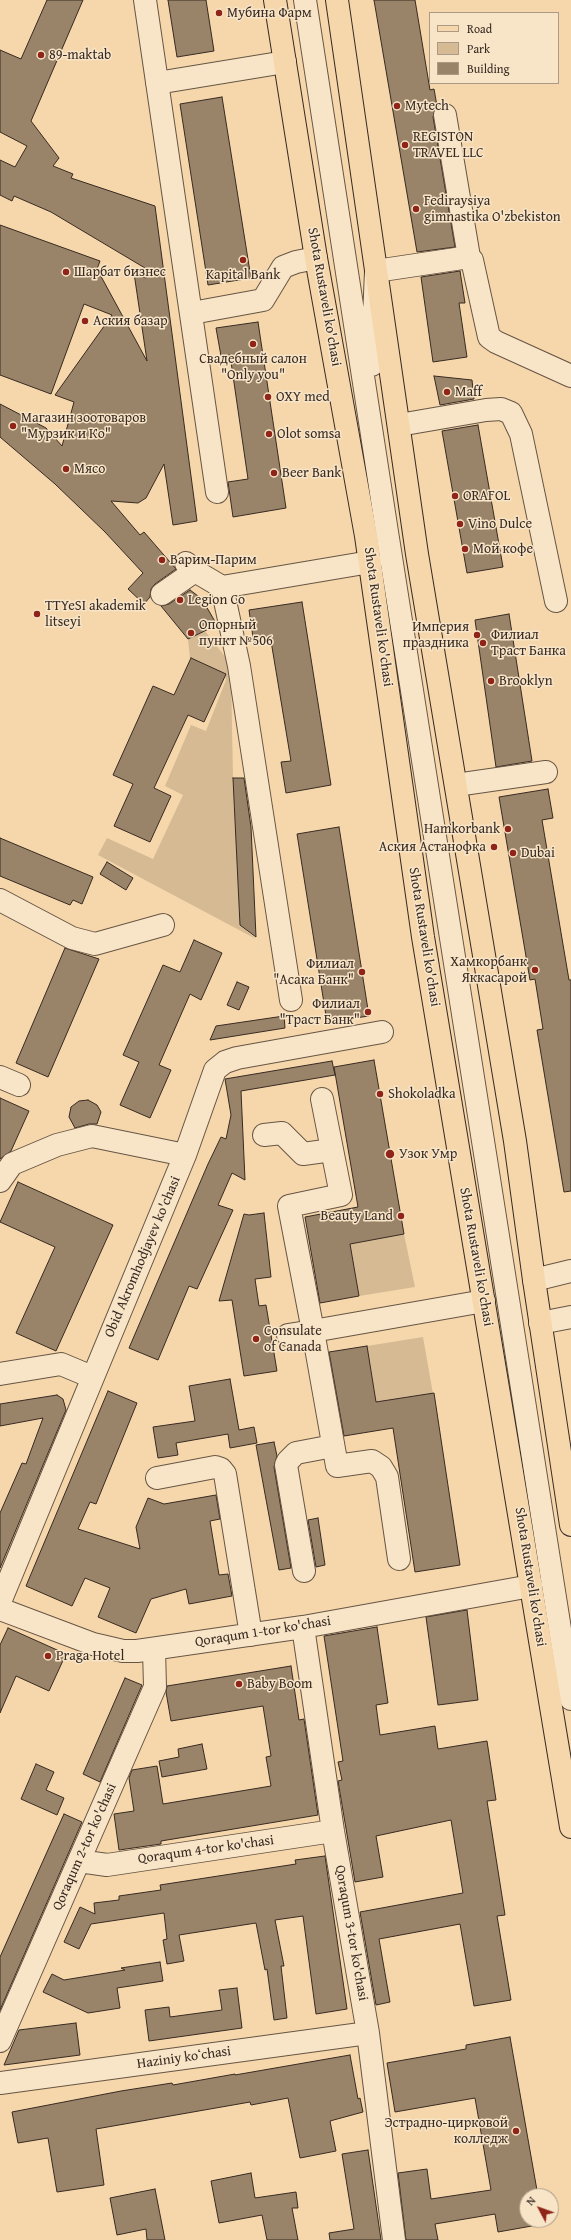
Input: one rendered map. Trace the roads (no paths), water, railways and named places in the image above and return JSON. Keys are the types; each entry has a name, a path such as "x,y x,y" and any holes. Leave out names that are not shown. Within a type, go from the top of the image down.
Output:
{"main road":[{"name":"Shota Rustaveli ko'chasi","path":"275,0 316,258 370,562 423,937 510,1451 571,1827"},
{"path":"337,0 417,554 515,1141 540,1323 571,1525"}],"street":[{"path":"145,0 217,492"},
{"path":"306,0 388,540 571,1634"},
{"path":"316,0 489,1144 513,1333 571,1699"},
{"path":"157,83 285,62"},
{"path":"445,115 469,257 472,260 489,337 496,342 571,376"},
{"path":"372,365 376,271 469,257"},
{"path":"192,313 263,300 283,267 296,262 316,258"},
{"path":"399,425 486,410 501,409 511,413 520,434 556,601"},
{"path":"162,594 190,567 222,587 370,562"},
{"path":"222,587 239,666 291,1000"},
{"path":"456,785 546,772"},
{"path":"2,907 72,938 95,944 163,925"},
{"name":"Obid Akromhodjayev ko'chasi","path":"0,1602 185,1155 212,1078 221,1065 237,1058 382,1032"},
{"path":"322,1098 341,1195 289,1206 313,1331 336,1466 372,1461 381,1467 387,1478 398,1559"},
{"path":"264,1135 282,1133 303,1154 332,1150"},
{"path":"0,1181 12,1164 58,1145 92,1136 185,1155"},
{"path":"459,1156 489,1144"},
{"path":"534,1280 571,1271"},
{"path":"288,1335 484,1301"},
{"path":"540,1323 571,1317"},
{"path":"510,1451 513,1333"},
{"path":"1,1368 60,1364 92,1378"},
{"path":"304,1571 286,1465 288,1460 296,1453 333,1446"},
{"path":"158,1478 215,1467 221,1469 225,1474 251,1635"},
{"name":"Qoraqum 1-tor ko'chasi","path":"0,1609 108,1648 137,1651 251,1635 532,1586"},
{"name":"Qoraqum 3-tor ko'chasi","path":"303,1626 333,1831 368,2033 394,2240"},
{"name":"Qoraqum 2-tor ko'chasi","path":"0,2041 155,1687 154,1649"},
{"name":"Qoraqum 4-tor ko'chasi","path":"79,1861 107,1865 333,1831"},
{"name":"Haziniy koʻchasi","path":"0,2082 368,2033"}],"place":[{"name":"Мубина Фарм","path":"219,13"},
{"name":"89-maktab","path":"41,55"},
{"name":"Mytech","path":"397,106"},
{"name":"REGISTON TRAVEL LLC","path":"405,145"},
{"name":"Fediraysiya gimnastika O'zbekiston","path":"416,209"},
{"name":"Kapital Bank","path":"243,260"},
{"name":"Шарбат бизнес","path":"66,272"},
{"name":"Аския базар","path":"85,321"},
{"name":"Свадебный салон \"Only you\"","path":"253,344"},
{"name":"Maff","path":"447,392"},
{"name":"OXY med","path":"268,397"},
{"name":"Магазин зоотоваров \"Мурзик и Ко\"","path":"13,426"},
{"name":"Olot somsa","path":"269,434"},
{"name":"Мясо","path":"66,469"},
{"name":"Beer Bank","path":"274,473"},
{"name":"ORAFOL","path":"455,496"},
{"name":"Vino Dulce","path":"460,524"},
{"name":"Мой кофе","path":"465,549"},
{"name":"Варим-Парим","path":"162,560"},
{"name":"Legion Co","path":"180,600"},
{"name":"TTYeSI akademik litseyi","path":"37,614"},
{"name":"Опорный пункт №506","path":"191,633"},
{"name":"Империя праздника","path":"477,635"},
{"name":"Филиал Траст Банка","path":"483,643"},
{"name":"Brooklyn","path":"491,681"},
{"name":"Hamkorbank","path":"508,829"},
{"name":"Аския Астанофка","path":"494,847"},
{"name":"Dubai","path":"513,853"},
{"name":"Хамкорбанк Яккасарой","path":"535,970"},
{"name":"Филиал \"Асака Банк\"","path":"362,972"},
{"name":"Филиал \"Траст Банк\"","path":"368,1012"},
{"name":"Shokoladka","path":"380,1094"},
{"name":"Узок Умр","path":"390,1154"},
{"name":"Beauty Land","path":"401,1216"},
{"name":"Consulate of Canada","path":"256,1339"},
{"name":"Praga Hotel","path":"48,1656"},
{"name":"Baby Boom","path":"239,1684"},
{"name":"Эстрадно-цирковой колледж","path":"516,2131"}]}
